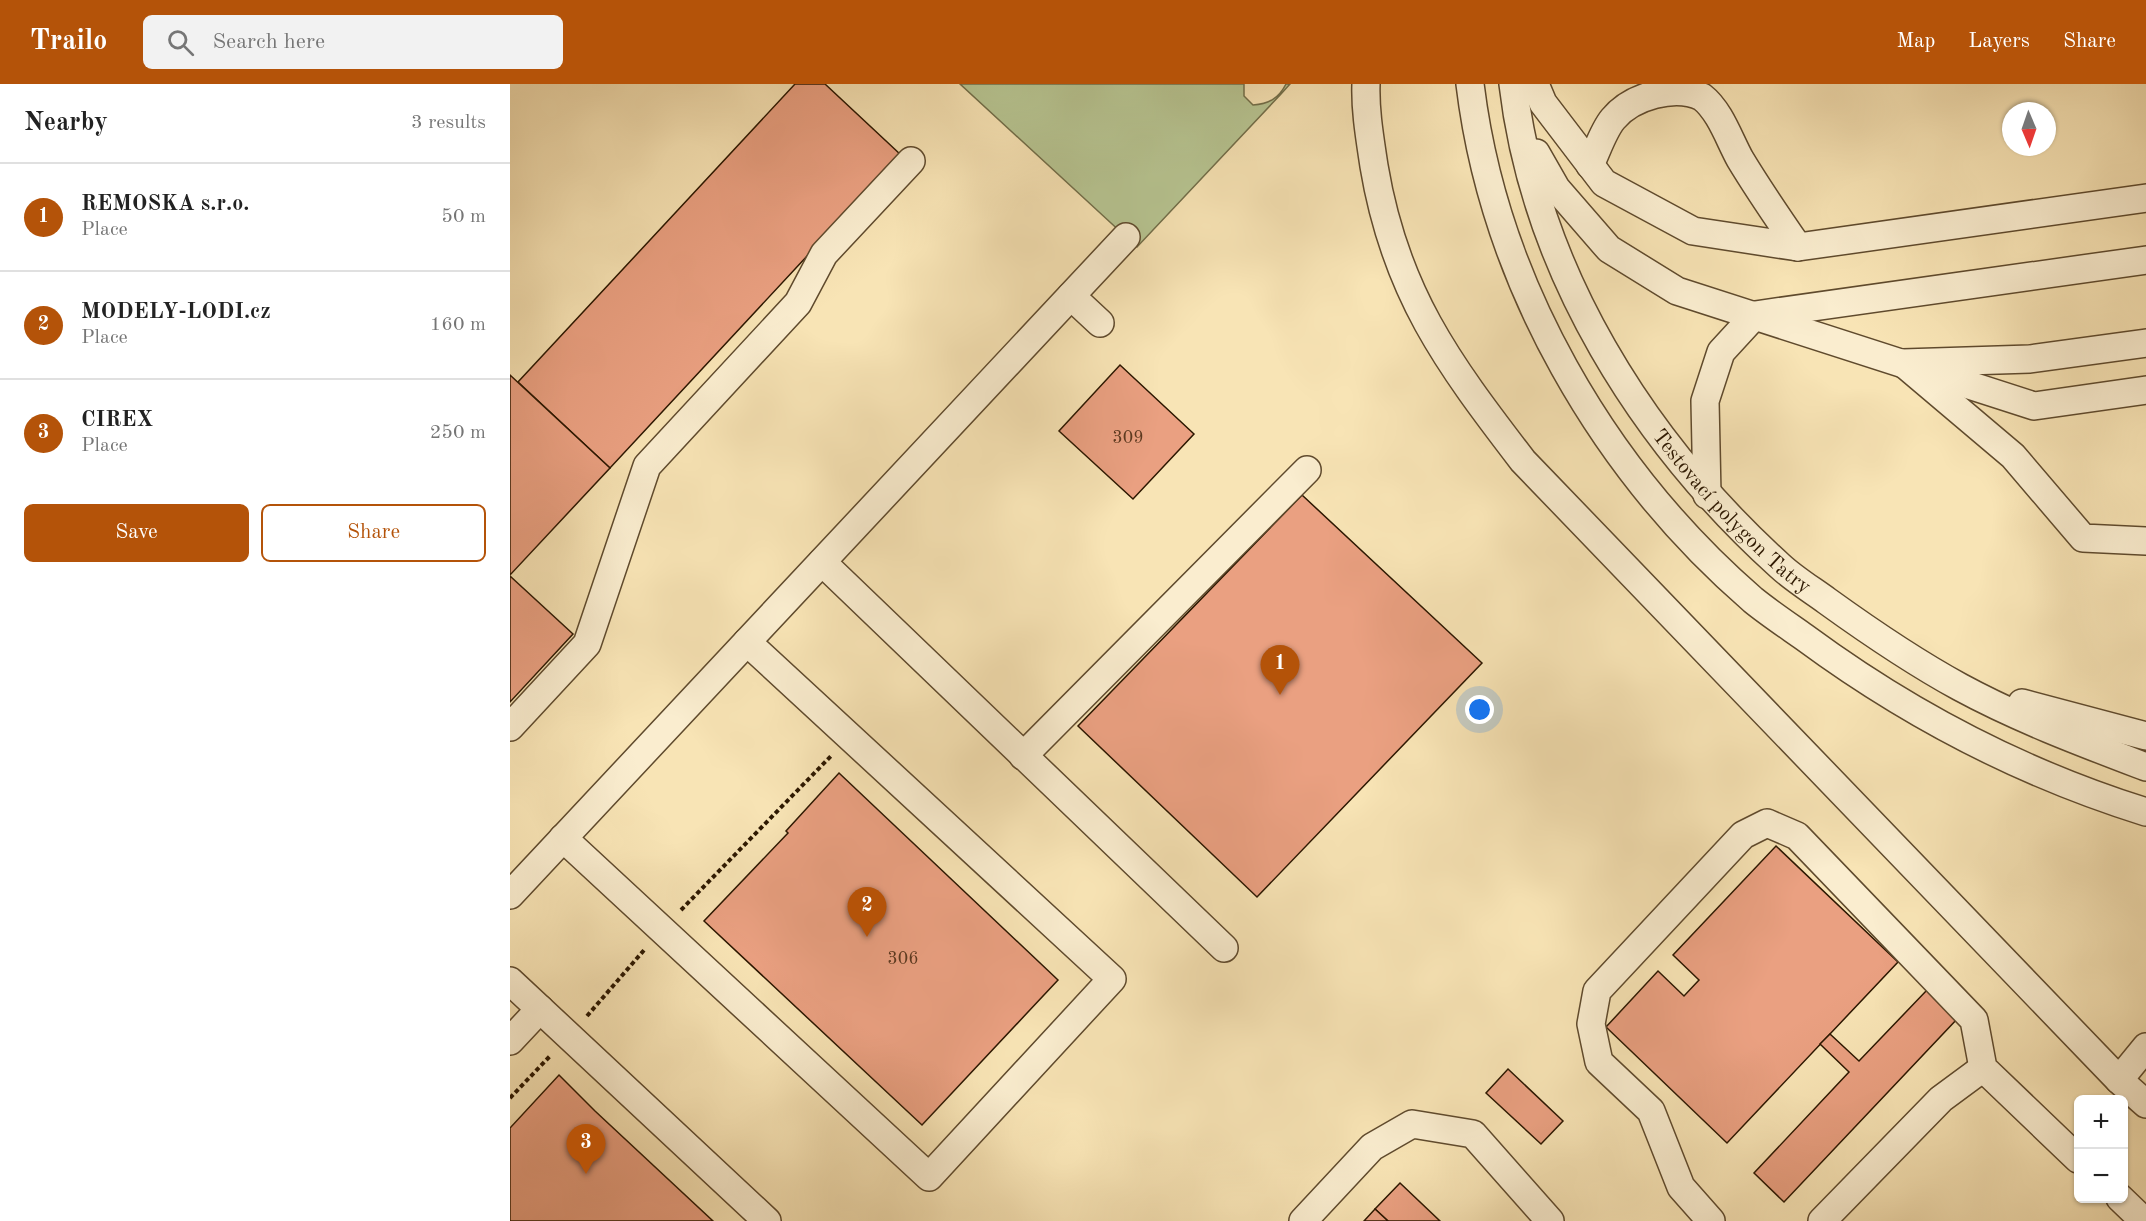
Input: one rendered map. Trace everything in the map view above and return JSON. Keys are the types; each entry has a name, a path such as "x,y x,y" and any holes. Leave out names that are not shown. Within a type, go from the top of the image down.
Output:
{"street":[{"path":"1366,84 1371,148 1379,197 1392,243 1409,289 1428,328 1464,384 1523,461 2119,1080 2146,1104"},
{"path":"1470,84 1475,126 1503,232 1546,336 1606,436 1675,524 1754,600 1844,666 1939,724 2038,771 2146,812"},
{"name":"Testovací polygon Tatry","path":"1513,84 1517,118 1543,218 1585,317 1642,412 1707,495 1781,567 1868,631 1960,687 2055,732 2146,766"},
{"path":"1535,84 1543,103 1604,183 1693,231 1798,247 2146,198"},
{"path":"1590,165 1612,120 1633,100 1659,90 1686,86 1703,98 1714,111 1764,198 1798,247"},
{"path":"1517,118 1556,188 1609,249 1677,291 2034,406 2146,390"},
{"path":"510,728 587,644 647,466 798,303 824,254 911,160"},
{"path":"510,895 1126,237"},
{"path":"1707,495 1705,401 1721,352 1755,315 2146,260"},
{"path":"1071,296 1100,323"},
{"path":"1903,363 2030,359 2146,343"},
{"path":"1903,363 2013,456 2083,538 2146,541"},
{"path":"1023,756 1307,470"},
{"path":"822,562 1224,948"},
{"path":"563,838 929,1177 1113,979 747,642"},
{"path":"1960,687 2146,736"},
{"path":"1711,1221 1681,1187 1651,1111 1599,1062 1591,1024 1597,991 1743,835 1767,823 1797,836 1974,1020 1983,1068 2074,1154"},
{"path":"510,981 766,1221"},
{"path":"510,1041 540,1010"},
{"path":"2119,1080 2146,1047"},
{"path":"1822,1221 1941,1100 1983,1068"},
{"path":"1304,1221 1372,1147 1412,1124 1473,1134 1550,1221"},
{"path":"2125,1203 2144,1221"}],"path":[{"path":"679,912 850,737"},
{"path":"586,1017 652,942"},
{"path":"510,1098 555,1050"}],"green space":[{"path":"960,84 1244,84 1244,96 1253,105 1273,99 1286,84 1290,84 1137,247"}],"building":[{"path":"795,84 825,84 901,155 610,468 518,382"},
{"path":"1120,365 1194,434 1133,499 1059,431"},
{"path":"510,375 610,468 510,575"},
{"path":"1302,495 1482,663 1257,897 1078,726"},
{"path":"510,576 573,634 510,702"},
{"path":"839,773 1058,980 922,1125 704,921 788,833 786,831"},
{"path":"1776,846 1898,962 1727,1143 1606,1027 1658,971 1684,996 1699,980 1673,955"},
{"path":"1927,990 1958,1018 1784,1202 1754,1173 1849,1072 1820,1044 1830,1034 1859,1061"},
{"path":"1508,1069 1563,1121 1541,1144 1486,1093"},
{"path":"559,1075 713,1221 510,1221 510,1128"},
{"path":"1400,1183 1440,1221 1388,1221 1375,1209"},
{"path":"1375,1209 1388,1221 1364,1221"}],"place":[{"name":"REMOSKA s.r.o.","path":"1280,695"},
{"name":"MODELY-LODI.cz","path":"867,937"},
{"name":"CIREX","path":"586,1174"}]}
